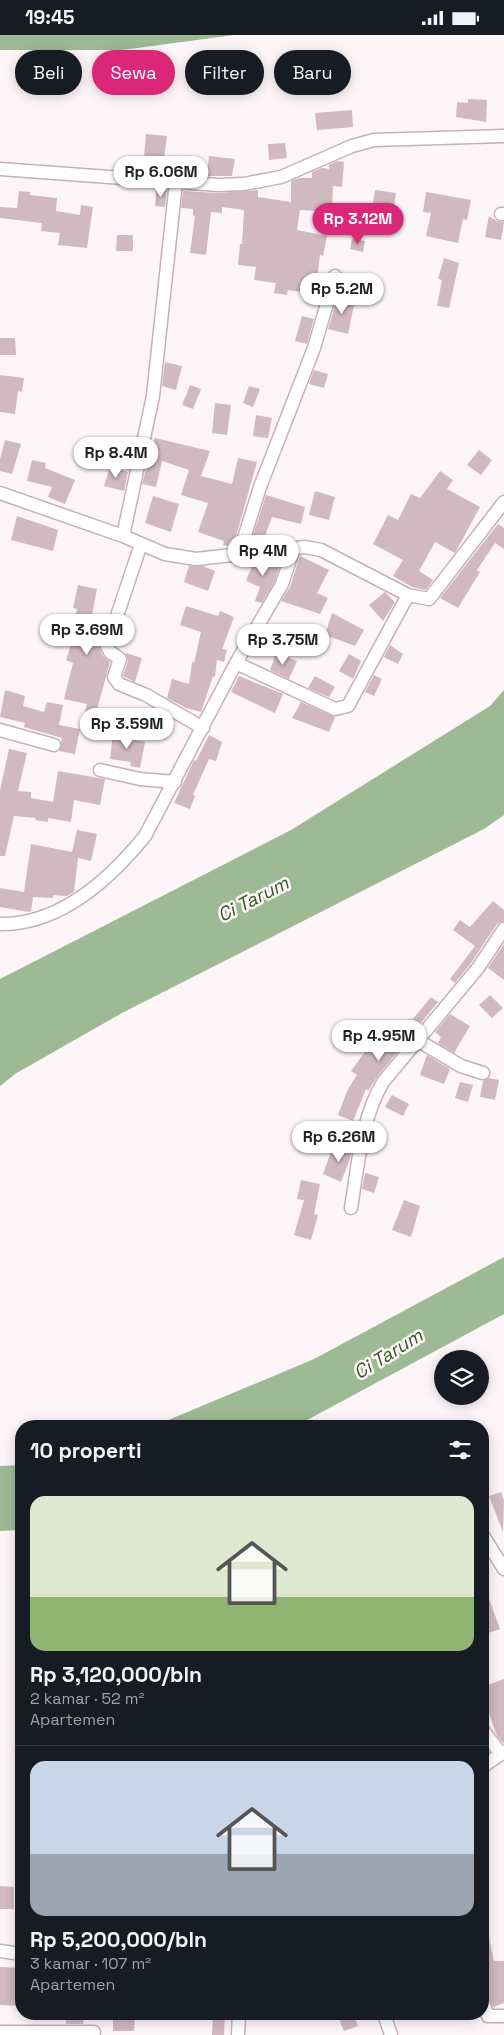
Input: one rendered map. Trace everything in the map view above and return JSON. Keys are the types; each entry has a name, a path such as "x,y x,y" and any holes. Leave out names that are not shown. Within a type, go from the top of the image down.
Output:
{"street":[{"path":"0,169 218,185 270,180 294,173 352,146 374,140 504,136"},
{"path":"122,536 153,396 176,182"},
{"path":"238,554 260,487 314,348 335,276"},
{"path":"0,493 122,536 165,554 196,559 305,547 320,551 408,595 421,599 429,599 434,596 484,525 504,502"},
{"path":"141,544 107,646 120,659 114,677 119,684 146,695 203,728"},
{"path":"0,924 37,918 66,906 101,884 125,861 145,836 236,663 282,583 294,548"},
{"path":"236,663 335,709 342,709 348,706 408,595"},
{"path":"0,730 54,745"},
{"path":"100,770 140,779 175,782"},
{"path":"350,1207 364,1133 374,1097 383,1082 478,968 504,929"},
{"path":"418,1041 461,1066 483,1073"},
{"path":"489,1545 504,1569"},
{"path":"489,1737 502,1753 489,1762"},
{"path":"0,1951 15,1953"},
{"path":"489,2016 504,2016"},
{"path":"238,2035 239,2020"},
{"path":"386,2020 391,2035"},
{"path":"0,2032 94,2032"}],"water":[{"path":"0,35 234,35 122,50 0,50"},
{"name":"Ci Tarum","path":"504,690 504,815 484,829 122,1013 15,1074 0,1086 0,979 291,830 490,706"},
{"name":"Ci Tarum","path":"504,1257 504,1314 307,1420 168,1420 314,1359"},
{"path":"15,1465 15,1530 0,1531 0,1466"}],"building":[{"path":"468,99 487,100 486,122 456,117 457,102 468,103"},
{"path":"352,110 353,127 317,130 315,113"},
{"path":"146,134 167,136 164,159 144,157"},
{"path":"285,143 287,158 269,160 268,144"},
{"path":"209,156 235,159 232,176 207,176"},
{"path":"337,161 344,162 342,187 333,186 332,212 300,210 297,230 327,236 323,256 320,255 315,294 288,290 287,295 274,293 276,283 254,280 256,267 238,265 240,244 242,244 244,210 222,207 222,213 211,212 206,255 190,253 195,216 193,215 193,209 181,208 183,191 218,193 258,190 258,197 291,202 291,181 299,178 312,178 312,172 322,168 329,169 329,165"},
{"path":"156,190 167,190 165,207 155,206"},
{"path":"375,190 396,193 392,218 371,215"},
{"path":"19,191 30,192 30,195 57,198 56,211 80,215 81,205 93,207 87,248 58,245 60,233 41,231 42,223 0,218 0,207 17,208"},
{"path":"426,192 471,200 467,220 463,219 458,243 426,236 431,213 423,212"},
{"path":"489,216 497,221 504,222 501,240 485,237"},
{"path":"117,235 133,235 133,251 116,251"},
{"path":"352,239 365,241 363,252 350,249"},
{"path":"444,258 459,263 449,308 437,306 442,280 438,279"},
{"path":"338,296 355,300 348,334 328,329"},
{"path":"302,316 314,319 307,344 295,341"},
{"path":"0,338 15,338 16,355 0,355"},
{"path":"165,362 182,366 176,390 162,386"},
{"path":"314,370 328,374 324,388 309,384"},
{"path":"0,375 24,378 22,392 18,391 15,414 0,412"},
{"path":"190,385 201,389 193,409 182,405"},
{"path":"249,386 260,389 253,407 243,403"},
{"path":"215,403 231,405 227,435 212,433"},
{"path":"256,415 272,418 268,438 253,436"},
{"path":"155,438 210,451 201,476 232,484 238,458 257,462 233,547 223,545 224,541 198,532 208,503 181,495 189,470 162,461 156,487 142,484"},
{"path":"5,440 21,444 12,474 0,471 0,459"},
{"path":"479,450 492,460 481,475 467,465"},
{"path":"32,460 46,463 45,468 75,480 65,504 48,497 52,487 27,481"},
{"path":"110,467 128,472 124,491 104,486"},
{"path":"440,471 453,480 447,489 480,507 455,553 435,542 419,571 433,580 426,590 412,587 393,576 403,560 373,544 388,515 398,520 411,494 420,498"},
{"path":"315,491 335,497 329,520 309,515"},
{"path":"266,495 305,507 301,524 272,517 262,544 250,545"},
{"path":"153,496 179,504 171,532 145,523"},
{"path":"17,516 58,530 53,551 11,540"},
{"path":"498,524 504,528 504,549 495,543 477,570 480,572 458,608 440,598"},
{"path":"300,556 329,570 317,593 328,598 320,614 281,601 290,587"},
{"path":"265,560 280,564 275,581 262,603 255,601 260,587 246,581 254,561"},
{"path":"189,566 203,566 215,571 208,591 184,582"},
{"path":"78,585 97,589 92,615 107,620 100,649 103,656 110,662 92,728 81,725 87,704 64,699 73,663 66,660 75,632 71,631 77,609 73,608"},
{"path":"385,592 395,602 383,621 369,605"},
{"path":"186,606 218,616 220,611 234,617 222,649 227,650 224,662 217,660 215,677 213,676 201,712 186,708 167,698 172,679 189,684 192,662 194,663 201,632 180,625"},
{"path":"332,613 364,630 355,646 325,635"},
{"path":"390,645 403,654 398,664 384,657"},
{"path":"126,653 142,658 135,682 123,676 128,661"},
{"path":"276,653 297,661 289,679 270,670"},
{"path":"349,654 361,661 353,679 339,671"},
{"path":"374,675 382,679 374,696 365,692"},
{"path":"239,676 283,694 275,713 231,692"},
{"path":"315,676 335,687 329,697 308,688"},
{"path":"5,690 25,696 23,706 44,712 47,702 63,705 59,725 80,729 75,754 59,751 62,738 24,727 25,723 0,717"},
{"path":"301,702 335,717 329,732 292,718"},
{"path":"113,732 128,735 128,739 145,742 140,768 130,766 131,762 110,759"},
{"path":"209,735 222,742 216,761 209,759 193,795 195,796 190,809 174,803 194,760 196,761"},
{"path":"9,749 27,753 18,791 31,792 31,798 53,802 58,771 105,779 100,805 74,800 71,822 48,818 48,822 35,820 36,818 14,816 5,856 0,856 0,790"},
{"path":"77,830 97,834 91,861 78,858 74,892 67,896 53,895 53,898 33,897 31,911 29,912 0,907 0,888 24,892 31,844 72,852"},
{"path":"493,901 504,910 504,921 497,924 455,983 450,979 475,946 453,930 460,920 470,927"},
{"path":"504,944 504,980 488,968"},
{"path":"490,995 503,1008 492,1018 479,1005"},
{"path":"431,997 438,1002 377,1077 368,1091 366,1089 353,1121 338,1115 348,1089 357,1075 351,1071 367,1049 372,1053 387,1032 395,1038 409,1019 412,1020"},
{"path":"450,1014 470,1026 454,1053 438,1043 441,1037 435,1032"},
{"path":"427,1055 450,1069 444,1084 420,1075"},
{"path":"489,1078 499,1080 495,1100 480,1097 483,1081"},
{"path":"460,1082 473,1085 468,1102 455,1098"},
{"path":"392,1095 409,1104 403,1116 385,1107"},
{"path":"343,1142 353,1145 341,1182 323,1174 331,1152 338,1155"},
{"path":"365,1173 379,1177 374,1193 362,1189"},
{"path":"301,1180 320,1184 314,1214 318,1215 311,1240 294,1235 304,1200 297,1199"},
{"path":"404,1200 420,1206 411,1237 392,1230"},
{"path":"501,1492 504,1501 503,1532 489,1496"},
{"path":"489,1599 500,1629 489,1633"},
{"path":"504,1679 504,1744 497,1736 489,1714 489,1684"},
{"path":"0,1886 14,1887 14,1909 0,1909"},
{"path":"489,1938 494,1961 504,1961 504,2003 493,2007 489,1998"},
{"path":"0,1967 15,1968 15,2006 0,2005"},
{"path":"66,2020 84,2020 83,2024 66,2024"},
{"path":"113,2020 135,2020 134,2031 113,2031"},
{"path":"213,2020 225,2020 224,2035 212,2035"},
{"path":"339,2020 356,2020 358,2026 344,2031"}]}
